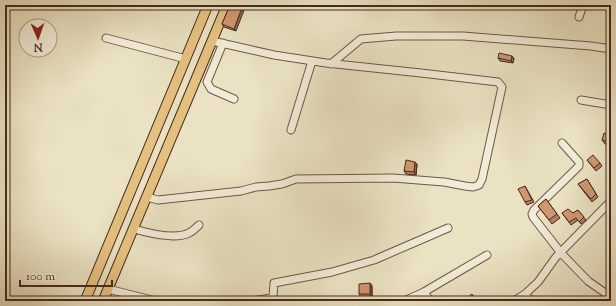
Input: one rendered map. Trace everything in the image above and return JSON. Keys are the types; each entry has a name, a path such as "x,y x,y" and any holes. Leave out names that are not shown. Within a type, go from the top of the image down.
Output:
{"main road":[{"path":"85,301 208,5"},
{"path":"103,301 227,5"}],"street":[{"path":"579,17 583,5"},
{"path":"332,64 361,38 396,36 463,36 591,46 611,49"},
{"path":"106,38 186,59"},
{"path":"147,196 158,200 240,191 256,187 282,184 296,179 393,178 444,182 473,187 479,184 482,179 502,87 498,82 332,64 274,55 212,41"},
{"path":"223,44 207,82 211,89 234,99"},
{"path":"291,130 312,61"},
{"path":"581,100 611,105"},
{"path":"562,143 579,162 578,166 534,210 532,214 561,253 588,281 611,297"},
{"path":"514,301 525,294 538,282 561,253 611,201"},
{"path":"134,229 154,234 178,236 189,233 199,225"},
{"path":"250,301 273,297 274,283 332,272 374,260 448,228"},
{"path":"404,301 424,292 487,255"},
{"path":"108,289 156,301"},
{"path":"424,292 430,301"},
{"path":"525,294 531,301"}],"building":[{"path":"230,5 243,5 234,29 222,24"},
{"path":"499,53 512,56 511,61 498,58"},
{"path":"609,129 611,130 611,143 602,140 604,133 607,134"},
{"path":"593,155 600,163 594,168 587,160"},
{"path":"406,160 415,162 414,172 404,171"},
{"path":"587,179 596,194 591,199 578,184"},
{"path":"525,186 532,200 525,202 518,189"},
{"path":"546,199 557,214 549,220 538,206"},
{"path":"568,209 573,213 578,210 584,217 579,222 576,218 569,222 562,213"},
{"path":"370,283 370,294 359,294 359,284"},
{"path":"472,294 477,301 463,301"}]}
